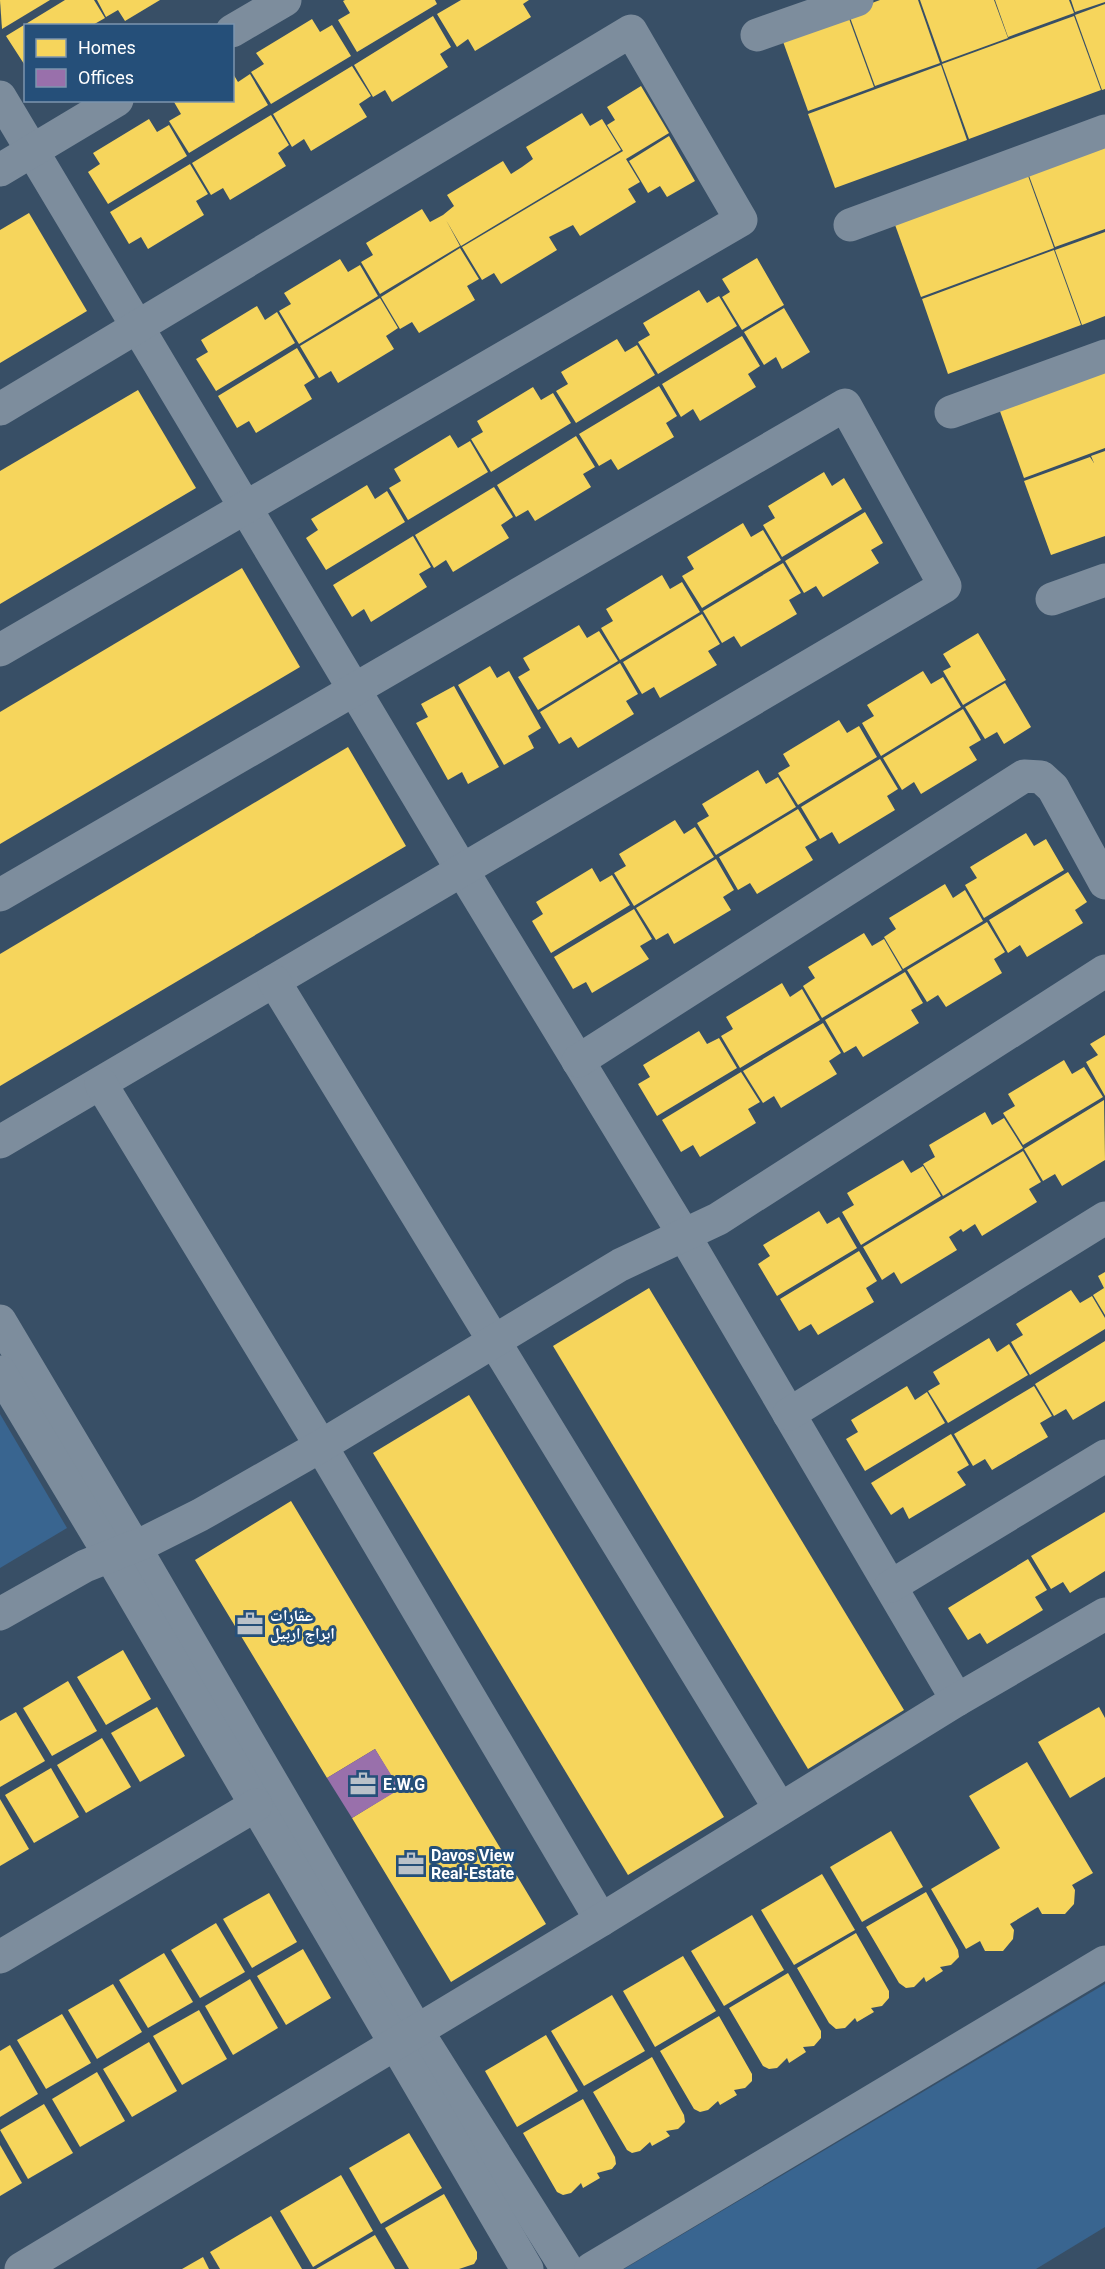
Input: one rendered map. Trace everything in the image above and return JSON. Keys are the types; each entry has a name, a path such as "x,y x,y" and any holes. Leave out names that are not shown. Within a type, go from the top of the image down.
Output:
{"street":[{"path":"234,30 285,0"},
{"path":"757,35 857,0"},
{"path":"0,409 631,31 741,220 0,650"},
{"path":"0,97 462,870 684,1235 957,1700"},
{"path":"0,170 114,102"},
{"path":"850,225 1105,131"},
{"path":"951,412 1105,356"},
{"path":"0,895 845,405 945,586 0,1142"},
{"path":"1052,599 1105,580"},
{"path":"578,1061 1024,776 1041,777 1053,788 1105,883"},
{"path":"0,1614 85,1566 200,1515 321,1446 620,1265 734,1209 1105,971"},
{"path":"274,981 780,1809"},
{"path":"101,1084 321,1446 602,1920"},
{"path":"789,1414 1105,1218"},
{"path":"0,1321 256,1805 407,2037 567,2269"},
{"path":"0,1372 123,1551 407,2037 527,2269"},
{"path":"891,1586 1105,1456"},
{"path":"21,2269 602,1920 957,1700 1105,1614"},
{"path":"0,1958 256,1805"},
{"path":"591,2269 1105,1962"}],"shaded area":[{"path":"0,1414 67,1528 0,1568"},
{"path":"1105,1984 1105,2227 1036,2269 624,2269"}],"building: Homes":[{"path":"0,0 50,0 2,29"},
{"path":"65,0 94,0 105,18 94,24 26,24"},
{"path":"97,0 160,0 125,21 118,10 106,17"},
{"path":"435,0 437,4 357,52 338,20 350,13 343,1"},
{"path":"461,0 529,0 523,4 531,17 475,51 468,39 457,47 437,14"},
{"path":"880,0 918,0 940,63 875,86 848,12"},
{"path":"920,0 994,0 1008,38 942,62"},
{"path":"995,0 1069,0 1074,13 1008,37"},
{"path":"1071,0 1105,0 1105,2 1075,12"},
{"path":"1105,4 1105,89 1102,90 1075,15"},
{"path":"847,13 874,87 808,111 781,36"},
{"path":"433,16 451,47 440,54 448,67 392,102 385,90 373,97 354,65"},
{"path":"1074,16 1101,90 969,139 942,64"},
{"path":"312,19 320,32 332,25 351,56 271,104 251,72 264,64 256,53"},
{"path":"24,25 24,64 6,36"},
{"path":"941,65 967,140 835,188 808,114"},
{"path":"352,66 371,96 359,104 367,117 311,151 304,139 292,147 273,114"},
{"path":"250,74 268,105 189,153 169,121 181,114 174,102 234,102 234,75 238,82"},
{"path":"641,86 669,133 626,159 640,182 628,189 636,202 580,236 573,225 549,237 557,250 501,284 494,273 482,280 462,247 623,151 607,125 615,120 607,107"},
{"path":"582,113 590,126 602,119 621,150 461,246 446,220 460,246 380,294 361,262 373,255 366,243 422,209 430,222 443,215 454,206 447,195 503,161 511,174 533,159 526,147"},
{"path":"271,115 289,145 278,153 286,166 230,200 223,188 211,195 192,163"},
{"path":"149,119 157,132 169,125 187,156 108,204 88,172 100,164 93,153"},
{"path":"669,136 695,181 667,197 660,186 648,193 629,161"},
{"path":"1105,144 1105,229 1055,247 1028,173"},
{"path":"190,164 208,194 196,201 204,215 148,249 141,237 129,244 110,212"},
{"path":"1027,173 1054,248 921,297 894,222"},
{"path":"29,213 87,311 0,363 0,230"},
{"path":"1105,232 1105,316 1082,325 1055,250"},
{"path":"460,248 479,279 467,286 475,300 419,333 412,322 400,329 381,297"},
{"path":"1054,250 1081,325 948,374 922,299"},
{"path":"757,258 784,305 742,330 722,297 730,292 722,279"},
{"path":"340,259 348,272 360,265 378,296 299,344 279,311 291,304 284,293"},
{"path":"699,290 707,303 719,296 737,326 658,374 638,342 650,335 643,323"},
{"path":"380,298 398,328 386,336 394,349 338,383 331,371 319,378 300,346"},
{"path":"257,306 265,320 277,312 295,343 216,391 196,359 208,352 201,340"},
{"path":"784,308 810,352 782,369 776,357 764,365 744,332"},
{"path":"742,336 760,366 748,374 756,387 700,421 693,409 681,417 662,384"},
{"path":"617,339 625,352 637,345 655,375 576,423 556,391 568,384 561,372"},
{"path":"297,348 315,378 304,385 312,399 256,433 249,421 237,428 218,396"},
{"path":"1105,364 1105,448 1024,478 997,403"},
{"path":"659,386 677,416 666,423 674,437 618,470 611,459 599,466 579,434"},
{"path":"533,387 541,400 553,393 571,423 491,472 471,439 483,432 477,421"},
{"path":"138,390 196,488 0,604 0,471"},
{"path":"450,435 458,448 470,441 488,472 408,520 389,488 401,481 394,469"},
{"path":"576,436 595,467 583,474 591,487 535,521 528,510 516,517 497,485"},
{"path":"1105,451 1105,536 1051,555 1024,481 1090,457 1094,463 1091,456"},
{"path":"824,472 832,486 844,478 862,509 782,557 763,525 775,518 768,506"},
{"path":"367,485 375,499 387,491 405,522 326,570 306,538 318,530 311,519"},
{"path":"494,487 513,517 501,525 509,538 453,572 446,560 434,568 415,535"},
{"path":"865,512 883,543 871,550 879,563 823,597 816,586 804,593 785,561"},
{"path":"743,523 751,537 763,530 781,560 702,608 682,576 694,569 687,557"},
{"path":"413,536 431,567 419,574 427,587 371,622 364,609 352,617 333,585"},
{"path":"783,563 801,593 789,600 797,614 741,647 734,636 722,643 703,611"},
{"path":"242,568 300,667 0,844 0,712"},
{"path":"662,575 670,589 682,582 700,612 620,660 601,628 613,621 606,609"},
{"path":"702,614 720,644 708,651 717,665 660,698 654,687 642,694 623,662"},
{"path":"579,625 587,638 599,631 618,661 538,710 518,677 530,670 523,658"},
{"path":"978,633 1006,680 963,705 943,671 951,667 943,654"},
{"path":"620,663 638,694 626,701 634,714 578,748 571,737 559,744 540,712"},
{"path":"490,666 497,678 509,671 541,728 528,736 534,748 504,765 458,685"},
{"path":"923,671 931,684 943,677 961,707 881,756 862,723 874,716 867,705"},
{"path":"1005,683 1031,727 1004,744 997,732 985,739 965,707"},
{"path":"454,686 499,767 468,784 462,772 448,780 416,723 428,717 421,704"},
{"path":"963,709 981,740 969,747 977,760 921,794 914,782 902,790 883,758"},
{"path":"839,720 847,733 859,726 877,757 798,805 778,773 790,766 783,754"},
{"path":"348,747 406,846 0,1086 0,954"},
{"path":"880,759 898,789 887,796 895,810 839,844 832,832 820,839 801,807"},
{"path":"758,770 766,784 778,777 796,807 716,855 697,823 709,816 702,804"},
{"path":"798,809 817,840 805,847 813,860 757,894 750,883 738,890 719,857"},
{"path":"675,820 684,834 695,827 714,857 634,906 614,873 626,866 619,854"},
{"path":"1026,833 1034,846 1046,839 1064,870 984,918 965,885 977,878 970,867"},
{"path":"716,859 734,890 723,897 731,910 674,944 668,933 656,940 636,908"},
{"path":"592,868 600,882 612,875 630,905 551,953 532,921 543,914 536,902"},
{"path":"1068,872 1087,902 1075,910 1083,923 1027,957 1020,945 1008,953 989,920"},
{"path":"945,884 953,898 965,890 983,921 903,969 884,937 896,929 889,918"},
{"path":"634,909 652,939 640,946 649,959 592,993 586,982 573,989 554,957"},
{"path":"987,922 1005,952 994,959 1002,973 946,1007 938,995 927,1002 907,970"},
{"path":"864,933 872,946 884,939 902,970 822,1018 803,986 815,978 808,967"},
{"path":"905,972 923,1003 911,1010 919,1023 863,1057 856,1046 844,1053 825,1020"},
{"path":"782,983 790,997 802,989 820,1020 740,1068 721,1036 733,1029 726,1017"},
{"path":"823,1023 841,1053 829,1061 837,1074 781,1108 774,1096 763,1103 743,1071"},
{"path":"699,1031 707,1044 719,1038 737,1068 657,1116 638,1084 650,1077 643,1065"},
{"path":"1105,1035 1105,1096 1086,1062 1098,1055 1090,1044"},
{"path":"1064,1060 1072,1074 1084,1067 1103,1097 1023,1145 1003,1113 1015,1106 1008,1094"},
{"path":"741,1072 760,1102 748,1109 756,1123 700,1157 693,1145 681,1152 662,1120"},
{"path":"1104,1100 1105,1160 1062,1186 1055,1174 1043,1181 1024,1149"},
{"path":"985,1112 992,1125 1004,1118 1023,1148 943,1196 923,1164 935,1157 929,1145"},
{"path":"1023,1151 1041,1182 1029,1189 1037,1202 982,1236 975,1224 963,1232 961,1229 949,1237 957,1250 901,1284 894,1272 882,1280 863,1247"},
{"path":"903,1160 911,1173 923,1166 941,1196 861,1245 842,1212 854,1205 847,1193"},
{"path":"819,1211 827,1224 839,1217 857,1248 777,1296 758,1264 770,1256 763,1245"},
{"path":"859,1251 877,1281 866,1288 874,1302 818,1335 811,1324 799,1331 780,1299"},
{"path":"1105,1272 1105,1315 1093,1295 1104,1288 1098,1276"},
{"path":"649,1288 904,1710 808,1769 553,1346"},
{"path":"1071,1290 1080,1303 1092,1296 1105,1318 1105,1329 1030,1375 1011,1342 1023,1335 1016,1324"},
{"path":"989,1338 997,1352 1009,1344 1028,1375 948,1423 928,1391 940,1384 933,1372"},
{"path":"1105,1341 1105,1401 1073,1420 1066,1409 1054,1416 1035,1384"},
{"path":"907,1386 915,1400 927,1392 945,1423 865,1471 846,1439 858,1432 851,1420"},
{"path":"1034,1386 1052,1416 1040,1423 1048,1437 992,1470 985,1459 973,1466 954,1434"},
{"path":"469,1395 724,1817 628,1875 373,1453"},
{"path":"951,1434 969,1465 957,1472 966,1485 909,1519 903,1507 891,1515 871,1483"},
{"path":"291,1501 546,1924 451,1982 352,1818 399,1789 375,1749 327,1778 195,1560"},
{"path":"1105,1512 1105,1571 1070,1593 1063,1582 1051,1589 1031,1556"},
{"path":"1028,1559 1047,1590 1035,1597 1043,1610 987,1644 980,1633 968,1640 948,1608"},
{"path":"123,1650 151,1699 106,1725 77,1677"},
{"path":"68,1681 97,1731 52,1756 23,1708"},
{"path":"157,1707 185,1756 140,1782 111,1733"},
{"path":"1099,1707 1105,1718 1105,1777 1070,1798 1038,1742"},
{"path":"16,1712 45,1761 0,1787 0,1721"},
{"path":"102,1738 131,1787 86,1813 57,1765"},
{"path":"1027,1762 1093,1873 1072,1885 1075,1890 1074,1904 1065,1914 1042,1914 1038,1907 1010,1924 1014,1930 1013,1939 1003,1951 985,1951 980,1941 966,1949 931,1889 1000,1848 969,1796"},
{"path":"51,1768 79,1817 34,1843 5,1795"},
{"path":"0,1799 29,1849 0,1866"},
{"path":"891,1831 923,1887 862,1922 830,1867"},
{"path":"822,1874 855,1930 794,1965 761,1910"},
{"path":"926,1892 958,1950 959,1957 951,1965 940,1967 943,1971 926,1982 924,1977 914,1987 906,1988 899,1983 866,1927"},
{"path":"269,1893 297,1942 252,1968 223,1919"},
{"path":"752,1915 784,1970 724,2006 691,1951"},
{"path":"216,1923 245,1972 200,1998 171,1950"},
{"path":"856,1933 889,1991 889,1998 882,2006 871,2008 874,2012 857,2022 855,2018 845,2028 836,2029 829,2023 797,1968"},
{"path":"303,1949 331,1998 286,2025 257,1976"},
{"path":"164,1953 193,2002 148,2028 119,1980"},
{"path":"683,1956 716,2011 655,2047 623,1991"},
{"path":"788,1973 821,2031 821,2038 814,2046 803,2047 806,2052 789,2063 787,2058 777,2068 769,2069 763,2066 729,2008"},
{"path":"250,1979 278,2028 233,2055 205,2006"},
{"path":"113,1984 142,2032 97,2059 68,2010"},
{"path":"612,1995 645,2051 584,2086 551,2031"},
{"path":"199,2010 227,2059 182,2085 153,2036"},
{"path":"62,2014 91,2063 46,2089 17,2040"},
{"path":"719,2016 752,2074 752,2081 745,2088 734,2090 737,2095 720,2105 718,2101 708,2110 700,2112 694,2109 660,2051"},
{"path":"546,2035 578,2091 517,2127 485,2071"},
{"path":"149,2042 177,2091 132,2117 103,2069"},
{"path":"10,2045 38,2094 0,2117 0,2051"},
{"path":"652,2057 684,2115 685,2122 678,2129 666,2131 670,2136 652,2146 650,2142 640,2151 632,2153 627,2150 593,2092"},
{"path":"97,2072 125,2121 80,2147 52,2099"},
{"path":"583,2099 615,2157 616,2164 612,2169 597,2173 600,2178 583,2188 581,2183 571,2193 563,2195 557,2192 523,2133"},
{"path":"44,2104 73,2153 28,2179 0,2130"},
{"path":"409,2133 442,2188 381,2224 349,2168"},
{"path":"0,2145 22,2183 0,2196"},
{"path":"341,2175 373,2231 313,2267 280,2211"},
{"path":"444,2194 477,2252 477,2259 474,2264 459,2269 409,2269 385,2228"},
{"path":"271,2216 302,2269 220,2269 210,2252"},
{"path":"375,2235 395,2269 316,2269"},
{"path":"203,2257 209,2269 182,2269"}],"building: Offices":[{"name":"E.W.G","path":"375,1749 400,1789 352,1818 327,1778"}],"place":[{"name":"عقارات ابراج اربیل","path":"250,1624"},
{"name":"E.W.G","path":"363,1784"},
{"name":"Davos View Real-Estate","path":"411,1864"}]}
